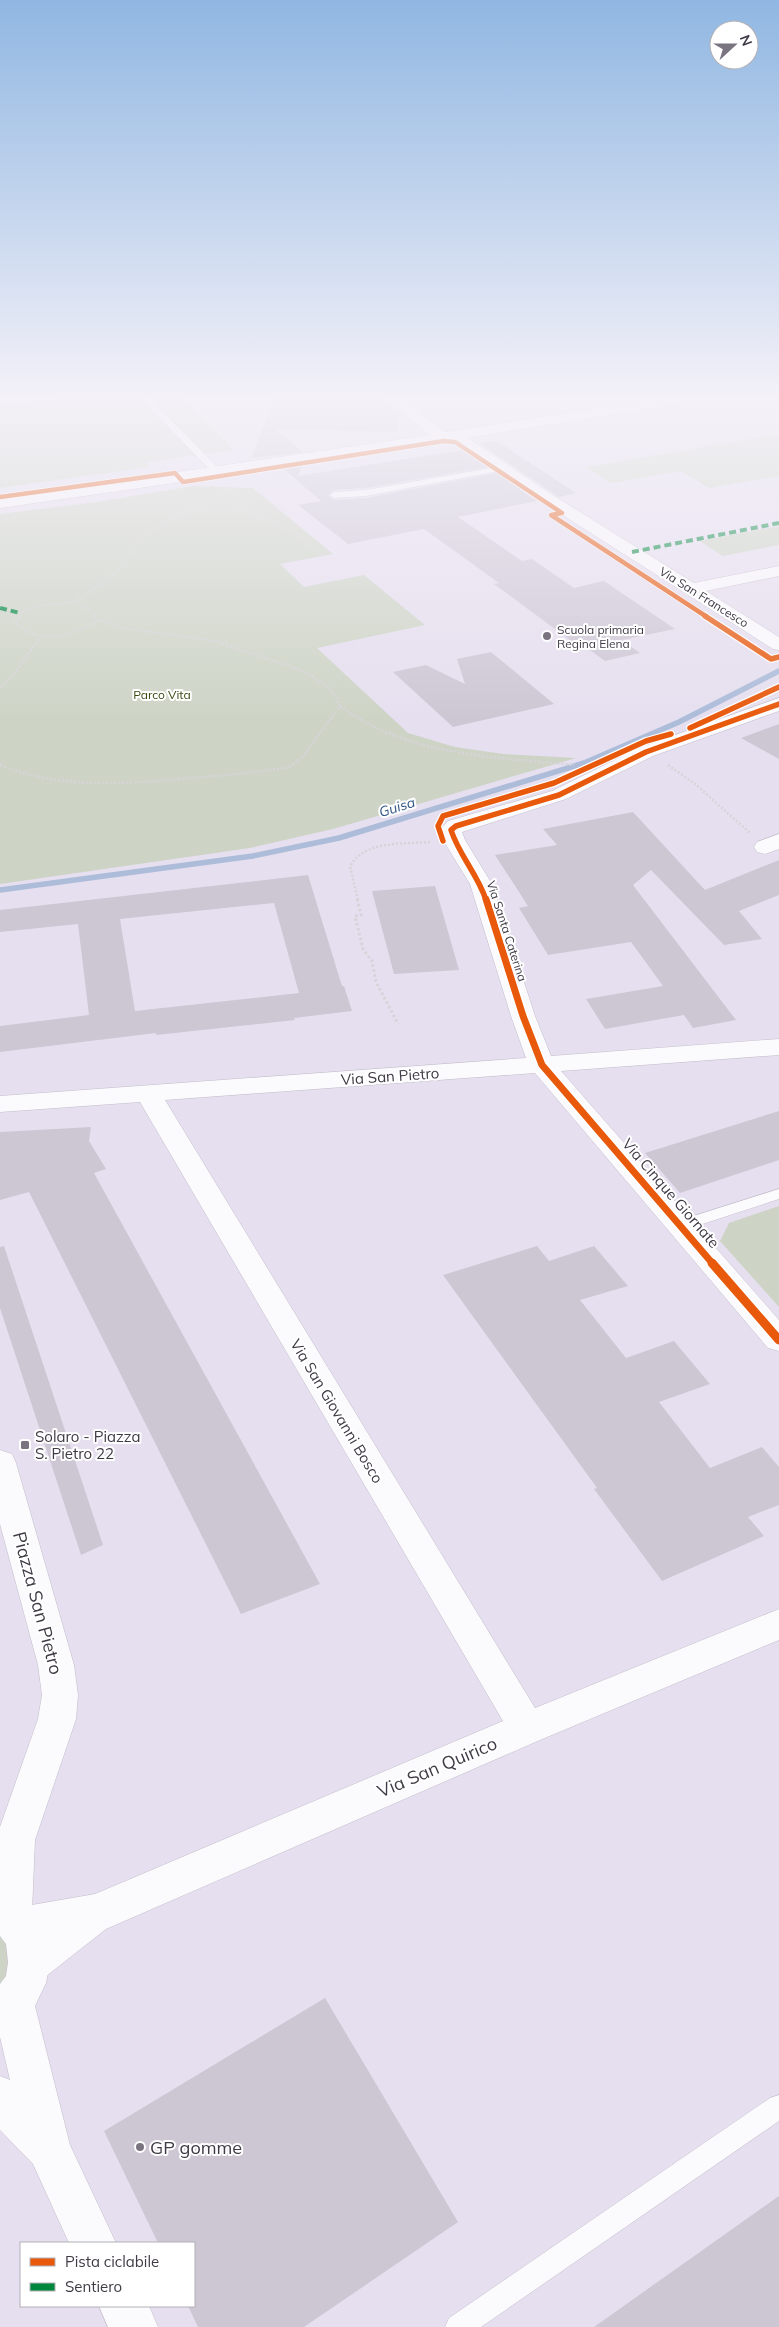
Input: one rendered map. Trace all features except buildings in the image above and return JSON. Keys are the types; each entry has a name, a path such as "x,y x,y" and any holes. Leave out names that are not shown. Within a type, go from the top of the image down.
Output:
{"street":[{"name":"Via San Francesco","path":"559,505 779,644"},
{"path":"692,589 779,571"},
{"path":"455,833 559,795 646,752 779,704"},
{"name":"Via Santa Caterina","path":"455,833 481,884 522,1016 542,1065"},
{"name":"Via San Pietro","path":"0,1104 779,1048"},
{"name":"Via Cinque Giornate","path":"542,1065 779,1340"},
{"name":"Via San Giovanni Bosco","path":"148,1093 527,1728"},
{"name":"Piazza San Pietro","path":"0,1463 56,1665 60,1695 57,1719 15,1840 15,1930 24,1984 6,2008"},
{"name":"Via San Quirico","path":"15,1930 97,1913 527,1728 779,1624"},
{"path":"6,2008 49,2149 93,2242"},
{"path":"0,2098 49,2149"},
{"path":"124,2307 134,2327"}],"lane":[{"path":"681,1226 779,1194"},
{"path":"458,2327 779,2106"}],"path":[{"path":"98,620 77,632 40,637 17,626 15,622 23,611 33,607 74,602 93,590 121,567 132,548 144,534 206,505"},
{"path":"239,505 243,509 294,532 324,556"},
{"path":"74,602 90,610 98,620 134,631 215,641 268,658 319,680 331,689 340,706 365,723 383,731 429,746 495,757 561,764"},
{"path":"0,688 18,670 40,637"},
{"path":"0,765 36,778 58,782 115,784 287,768 300,759 340,706"},
{"path":"646,752 685,776 772,844"},
{"path":"572,775 582,770"},
{"path":"398,1024 376,982 372,960 363,949 355,916 361,915 350,866 351,862 363,851 375,847 455,833"}],"green space":[{"name":"Parco Vita","path":"76,505 273,505 333,554 280,564 304,587 364,575 425,625 317,648 408,733 455,747 503,754 576,758 333,829 250,848 0,884 0,514"},
{"path":"779,526 779,545 723,556 699,541"},
{"path":"779,1206 779,1307 720,1241 729,1223"},
{"path":"0,1931 4,1935 13,1962 0,1993"}],"waterway":[{"name":"Guisa","path":"0,890 253,856 339,838 584,763 679,722 779,671"}],"marked path":[{"path":"632,552 779,523"},
{"path":"0,608 20,613"}],"cycle path":[{"path":"549,505 562,513 551,515 771,659 779,657"},
{"path":"690,728 779,687"},
{"path":"779,704 646,752 559,795 456,826 451,830 454,840 481,884 523,1016 542,1065 779,1340"},
{"path":"443,841 438,826 443,816 554,783 646,741 671,734"}],"place":[{"name":"Scuola primaria Regina Elena","path":"547,636"},
{"name":"Solaro - Piazza S. Pietro 22","path":"25,1445"},
{"name":"GP gomme","path":"140,2147"}]}
